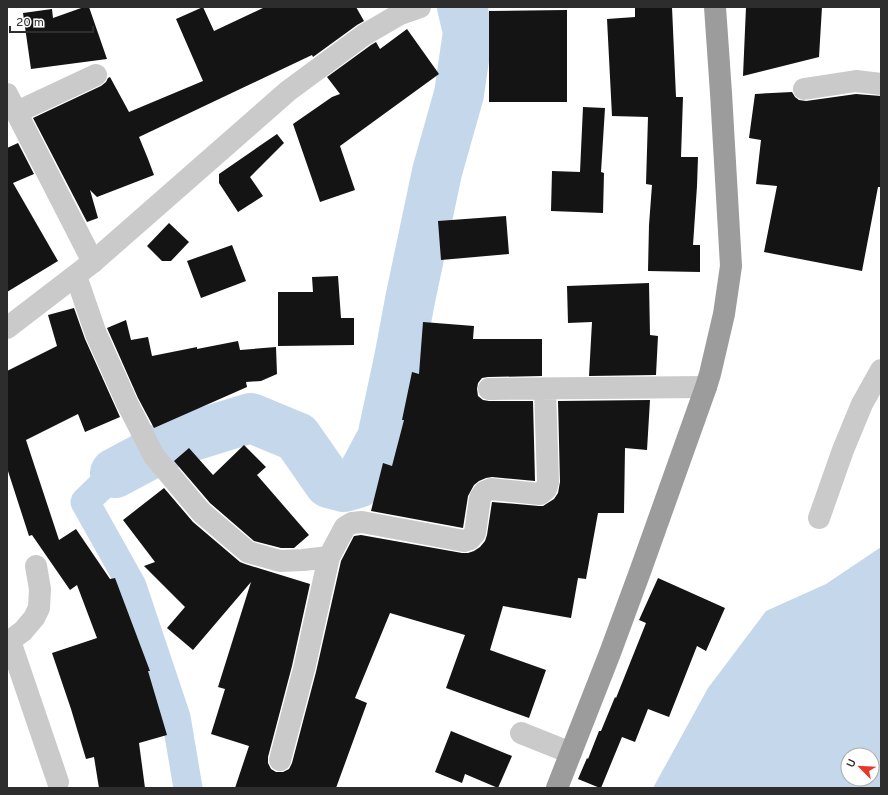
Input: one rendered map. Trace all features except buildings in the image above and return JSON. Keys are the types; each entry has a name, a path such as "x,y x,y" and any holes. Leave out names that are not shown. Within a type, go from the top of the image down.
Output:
{"highway":[{"path":"557,788 610,653 706,387 724,314 731,266 715,7"}],"street":[{"path":"7,328 93,262 288,91 364,35 400,14 420,7"},
{"path":"93,262 12,103 96,75"},
{"path":"804,89 856,81 881,84"},
{"path":"76,276 96,334 127,403 154,456 201,512 248,552 280,562 329,557"},
{"path":"820,518 843,450 859,411 881,370"},
{"path":"489,389 706,387"},
{"path":"280,760 304,670 329,557 345,527 352,523 362,522 464,541 470,539 475,532 480,498 484,492 491,489 540,494 546,489 548,482 545,389"},
{"path":"36,566 40,589 39,608 34,618 23,631 8,642 58,782"},
{"path":"521,733 571,753"}],"water":[{"path":"881,547 881,788 653,788 708,688 766,611 826,584"}],"waterway":[{"path":"115,473 173,442 251,418 297,437 329,483 344,487 358,483 382,438 437,172 459,94 468,32 462,7"},
{"path":"115,473 85,502 132,586 176,717 188,788"}]}
